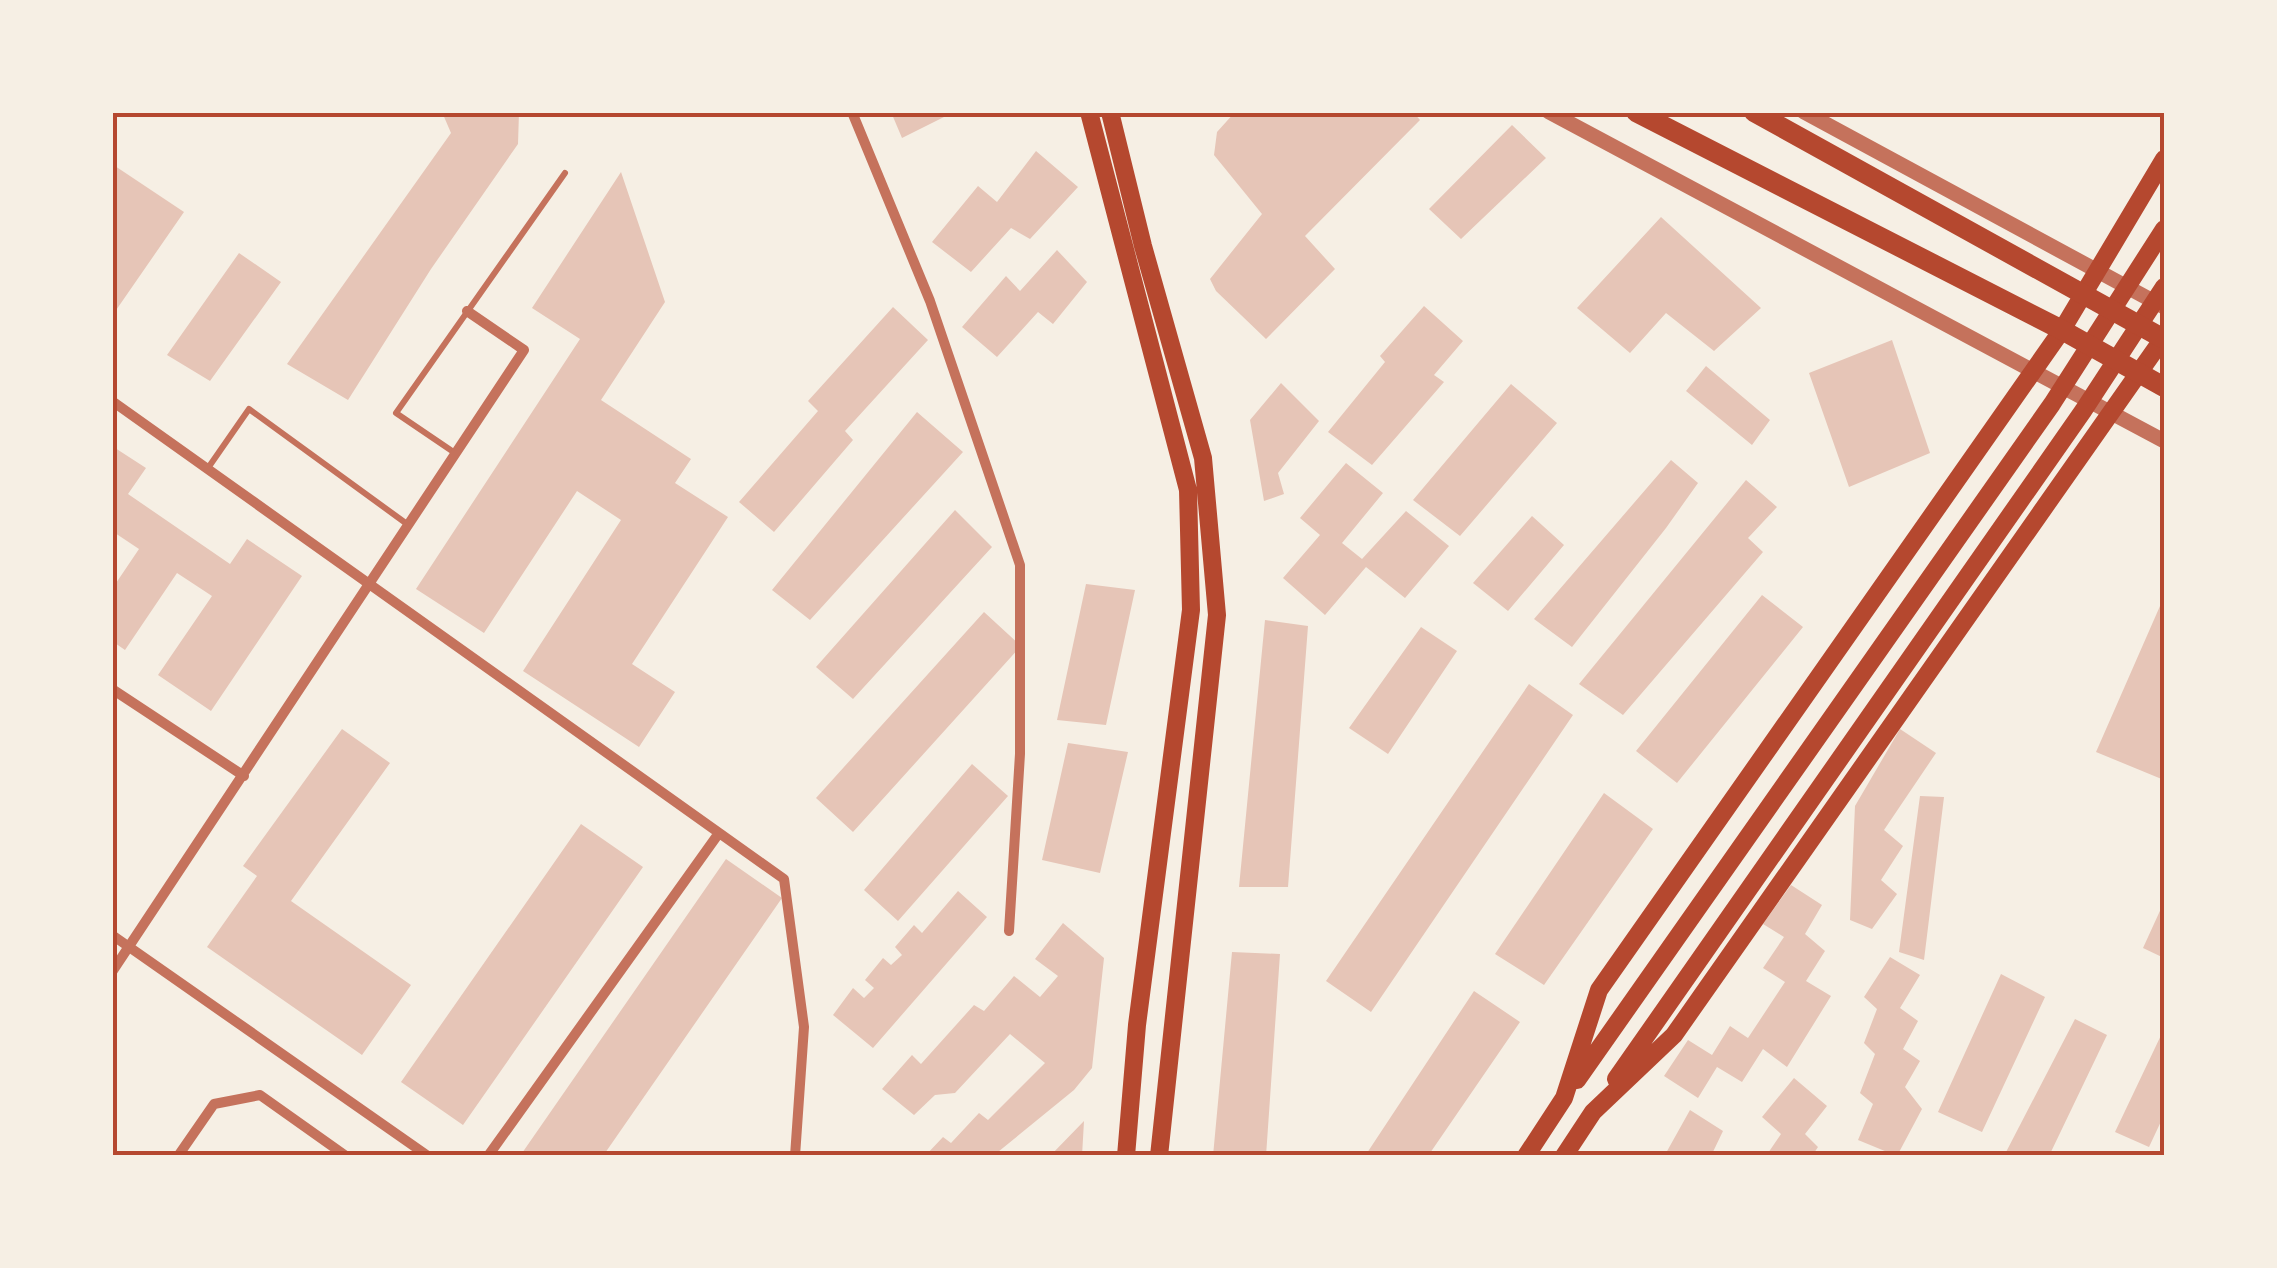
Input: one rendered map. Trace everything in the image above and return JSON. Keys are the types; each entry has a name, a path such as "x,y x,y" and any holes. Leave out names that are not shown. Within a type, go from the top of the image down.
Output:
{"main road":[{"path":"1089,112 1188,490 1191,610 1137,1025 1126,1156"},
{"path":"1110,112 1203,458 1217,615 1159,1156"},
{"path":"1636,112 2062,330 2164,387"},
{"path":"1593,1112 1674,1035 2164,338 1754,112"},
{"path":"1564,1098 1599,990 2062,330 2164,159"},
{"path":"1526,1156 2052,404 2164,230"},
{"path":"1564,1156 2072,427 2164,287"}],"street":[{"path":"852,112 930,301 1020,565 1020,754 1009,931"},
{"path":"1549,112 2164,441"},
{"path":"1804,112 2164,307"},
{"path":"112,972 524,350 467,311"},
{"path":"112,401 784,879 804,1026 795,1156"},
{"path":"112,690 244,776"},
{"path":"488,1156 719,833"},
{"path":"112,935 428,1156"},
{"path":"178,1156 214,1104 260,1095 346,1156"}],"lane":[{"path":"455,453 396,413 564,172"},
{"path":"208,468 249,409 407,524"}],"building":[{"path":"442,112 519,112 518,144 431,269 348,400 287,364 451,133"},
{"path":"891,112 954,112 902,138"},
{"path":"1235,112 1413,112 1420,120 1305,236 1335,269 1266,339 1216,291 1210,279 1262,214 1214,155 1217,132"},
{"path":"1512,125 1546,158 1461,239 1429,209"},
{"path":"1036,151 1078,187 1030,239 1011,228 971,272 932,242 978,186 997,202"},
{"path":"112,164 184,212 112,316"},
{"path":"621,172 665,302 601,400 691,459 675,483 728,517 632,664 675,692 639,747 523,671 621,520 577,491 484,633 416,589 580,339 532,308"},
{"path":"1661,217 1761,308 1714,351 1666,313 1630,353 1577,308"},
{"path":"1057,250 1087,282 1053,324 1038,312 997,357 962,327 1006,276 1020,291"},
{"path":"239,253 281,282 210,381 167,355"},
{"path":"1424,306 1463,341 1434,375 1444,382 1372,465 1328,432 1385,362 1380,356"},
{"path":"893,307 928,340 845,431 853,440 774,532 739,502 818,411 808,401"},
{"path":"1892,340 1930,453 1849,487 1809,373"},
{"path":"1706,366 1770,420 1752,445 1686,391"},
{"path":"1281,383 1319,421 1278,473 1284,494 1264,501 1250,420"},
{"path":"1511,384 1557,423 1460,536 1413,500"},
{"path":"917,412 963,452 810,620 772,590"},
{"path":"112,446 146,468 128,494 230,564 247,539 302,576 211,711 158,675 212,596 177,573 125,650 112,641 112,589 139,549 112,531"},
{"path":"1671,460 1698,483 1572,647 1534,619"},
{"path":"1346,463 1383,493 1342,543 1362,559 1406,511 1449,546 1405,598 1366,567 1325,615 1283,578 1320,535 1300,518"},
{"path":"1746,480 1777,507 1748,538 1763,552 1623,715 1579,684"},
{"path":"955,510 992,547 853,699 816,667"},
{"path":"1532,516 1564,545 1508,611 1473,583"},
{"path":"1086,584 1135,590 1106,725 1057,720"},
{"path":"1762,595 1803,627 1677,783 1636,751"},
{"path":"2160,606 2164,608 2164,780 2096,752"},
{"path":"984,612 1021,646 853,832 816,798"},
{"path":"1265,620 1308,626 1288,887 1239,887"},
{"path":"1421,627 1457,651 1388,754 1349,728"},
{"path":"1529,684 1573,715 1371,1012 1326,981"},
{"path":"342,729 390,763 291,901 411,985 362,1055 207,947 257,876 243,866"},
{"path":"1900,729 1936,753 1884,830 1903,846 1881,880 1897,894 1872,929 1850,920 1855,806"},
{"path":"1068,743 1128,752 1100,873 1042,860"},
{"path":"972,764 1008,796 898,921 864,890"},
{"path":"1604,793 1653,829 1544,985 1495,954"},
{"path":"1920,796 1944,797 1924,960 1899,952"},
{"path":"581,824 643,867 463,1125 401,1082"},
{"path":"726,859 782,898 603,1156 520,1156"},
{"path":"1791,885 1822,905 1805,934 1825,951 1806,981 1831,996 1787,1067 1763,1049 1742,1082 1717,1067 1698,1098 1664,1076 1688,1040 1712,1055 1730,1026 1748,1038 1785,982 1763,968 1784,937 1763,924"},
{"path":"958,891 987,917 873,1048 833,1015 853,988 864,998 874,988 865,980 883,958 891,965 902,955 895,947 914,925 922,933"},
{"path":"2164,902 2164,958 2143,948"},
{"path":"1063,923 1104,958 1092,1068 1074,1090 993,1156 925,1156 943,1137 951,1143 979,1113 988,1120 1045,1063 1010,1034 955,1093 935,1095 914,1115 882,1089 912,1055 921,1064 974,1005 984,1011 1014,976 1040,997 1058,976 1035,959"},
{"path":"1232,952 1280,954 1266,1156 1213,1156"},
{"path":"1890,957 1920,975 1900,1008 1918,1021 1903,1049 1920,1061 1905,1087 1922,1109 1897,1156 1858,1140 1873,1104 1860,1093 1875,1054 1864,1043 1877,1009 1864,997"},
{"path":"2001,974 2045,997 1982,1132 1938,1112"},
{"path":"1474,991 1520,1022 1428,1156 1365,1156"},
{"path":"2075,1019 2107,1035 2049,1156 2005,1154"},
{"path":"2164,1029 2164,1115 2149,1147 2115,1132"},
{"path":"1794,1078 1827,1106 1805,1134 1818,1147 1812,1156 1766,1156 1781,1134 1762,1117"},
{"path":"1690,1110 1723,1131 1711,1156 1666,1153"},
{"path":"1084,1121 1082,1156 1050,1156"}]}
